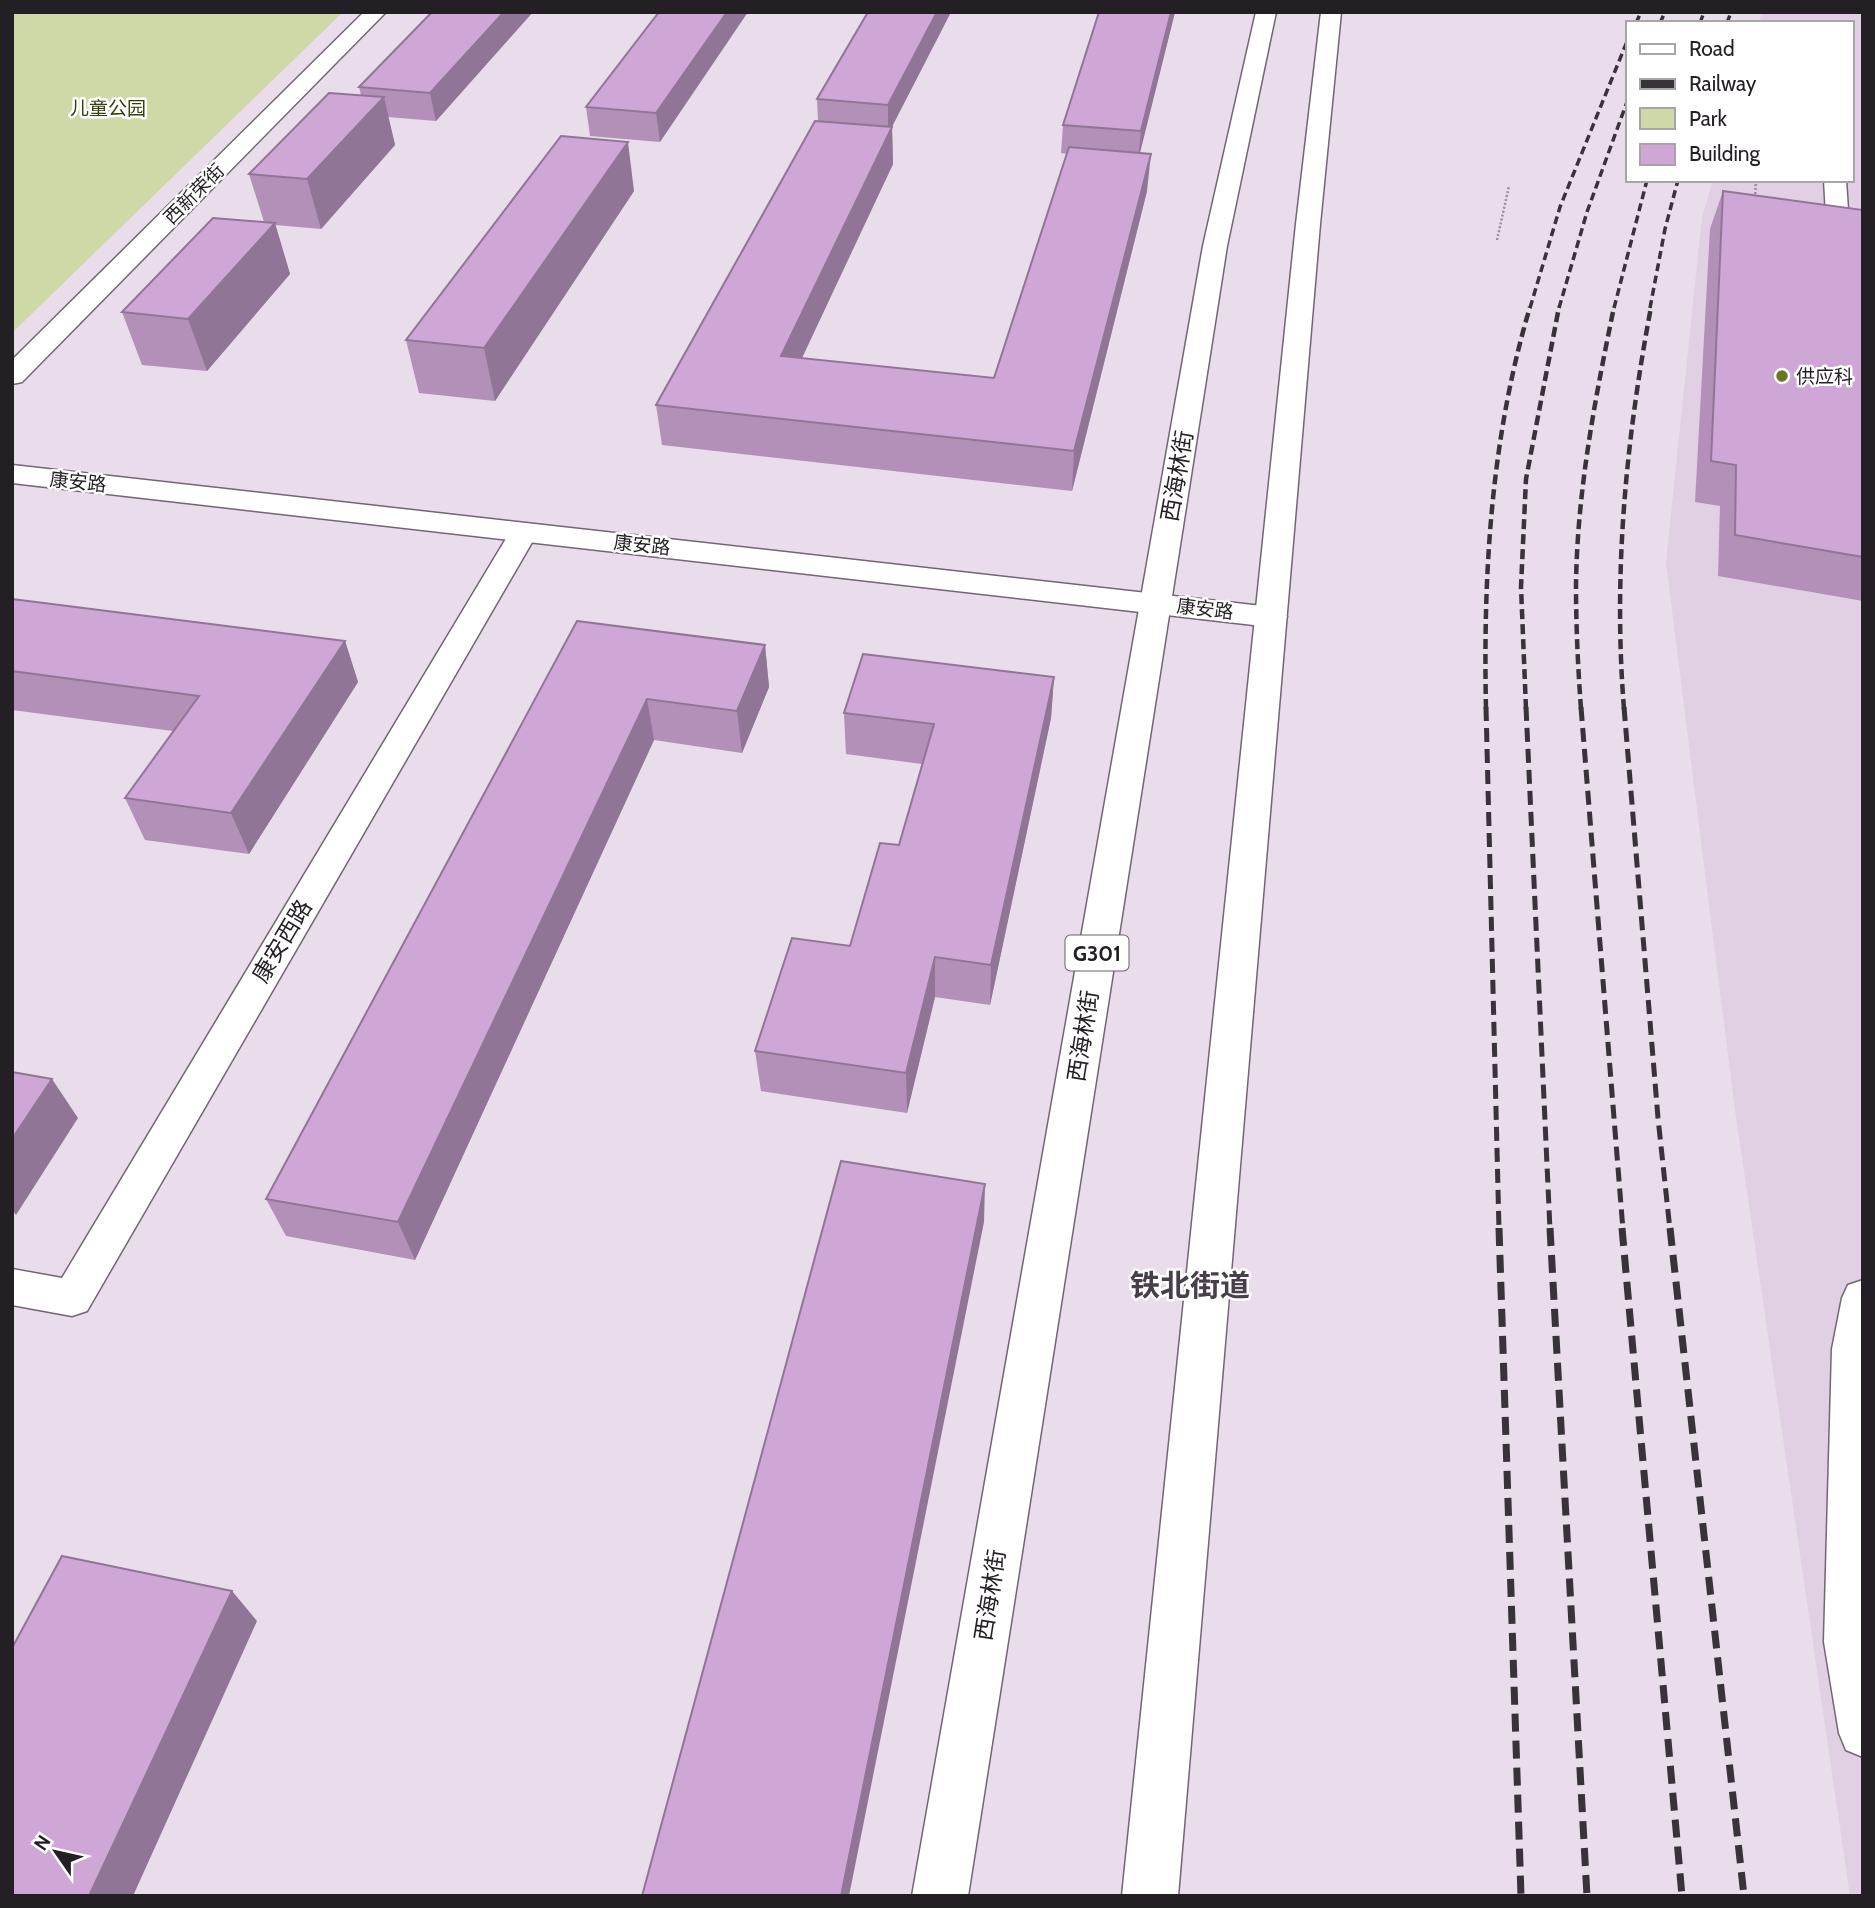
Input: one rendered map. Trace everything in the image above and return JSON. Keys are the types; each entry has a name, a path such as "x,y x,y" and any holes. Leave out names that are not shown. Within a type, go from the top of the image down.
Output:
{"main road":[{"name":"西新荣街","path":"12,376 376,12"},
{"name":"西海林街","path":"940,1896 1215,246 1266,12"},
{"path":"1150,1896 1331,12"},
{"name":"康安路","path":"12,474 1271,617"}],"lane":[{"path":"1835,182 1837,215 1863,218"},
{"name":"康安西路","path":"12,1287 72,1297 524,532"},
{"path":"1863,1298 1853,1349 1848,1642 1863,1733"}],"path":[{"path":"1755,206 1756,182"},
{"path":"1497,240 1509,186"}],"shaded area":[{"path":"1762,12 1863,12 1863,1896 1850,1896 1734,1103 1666,562 1702,217 1712,182 1854,182 1854,21 1760,21"}],"green space":[{"name":"儿童公园","path":"12,12 343,12 12,333"}],"building":[{"path":"432,12 504,12 430,93 359,87"},
{"path":"659,12 727,12 656,113 586,107"},
{"path":"868,12 937,12 888,105 817,99"},
{"path":"1099,12 1171,12 1141,131 1063,125"},
{"path":"329,93 384,97 307,179 249,174"},
{"path":"815,121 892,127 781,356 994,378 1069,147 1151,154 1074,451 656,405"},
{"path":"561,136 628,142 484,348 406,340"},
{"name":"供应科","path":"1723,191 1863,210 1863,557 1735,535 1736,465 1711,461"},
{"path":"213,218 275,223 188,319 122,312"},
{"path":"12,599 345,641 231,813 125,798 199,696 12,671"},
{"path":"577,621 765,645 737,711 647,699 398,1222 266,1199"},
{"path":"863,654 1054,677 991,965 935,957 906,1073 755,1051 792,938 850,946 880,843 899,845 934,724 844,713"},
{"path":"12,1072 52,1079 12,1139"},
{"path":"841,1161 985,1184 841,1896 642,1896"},
{"path":"62,1556 232,1591 89,1896 12,1896 12,1648"}],"railway":[{"path":"1637,21 1641,12"},
{"path":"1661,21 1665,12"},
{"path":"1701,21 1704,12"},
{"path":"1728,21 1731,12"},
{"path":"1530,308 1560,207 1626,44"},
{"path":"1559,308 1587,212 1626,105"},
{"path":"1614,308 1646,182"},
{"path":"1650,308 1665,229 1677,182"},
{"path":"1486,709 1486,608 1492,506 1506,406 1530,307"},
{"path":"1526,709 1521,587 1526,479 1559,307"},
{"path":"1581,709 1577,647 1577,551 1583,481 1614,307"},
{"path":"1624,709 1620,608 1624,507 1635,407 1651,307"},
{"path":"1486,707 1499,1230"},
{"path":"1526,707 1550,1230"},
{"path":"1581,707 1623,1230"},
{"path":"1624,707 1658,1118 1670,1230"},
{"path":"1499,1228 1521,1896"},
{"path":"1550,1228 1587,1896"},
{"path":"1622,1228 1682,1896"},
{"path":"1670,1228 1744,1896"}],"place":[{"name":"供应科","path":"1782,376"}],"district":[{"name":"铁北街道","path":"1190,1285"}]}
